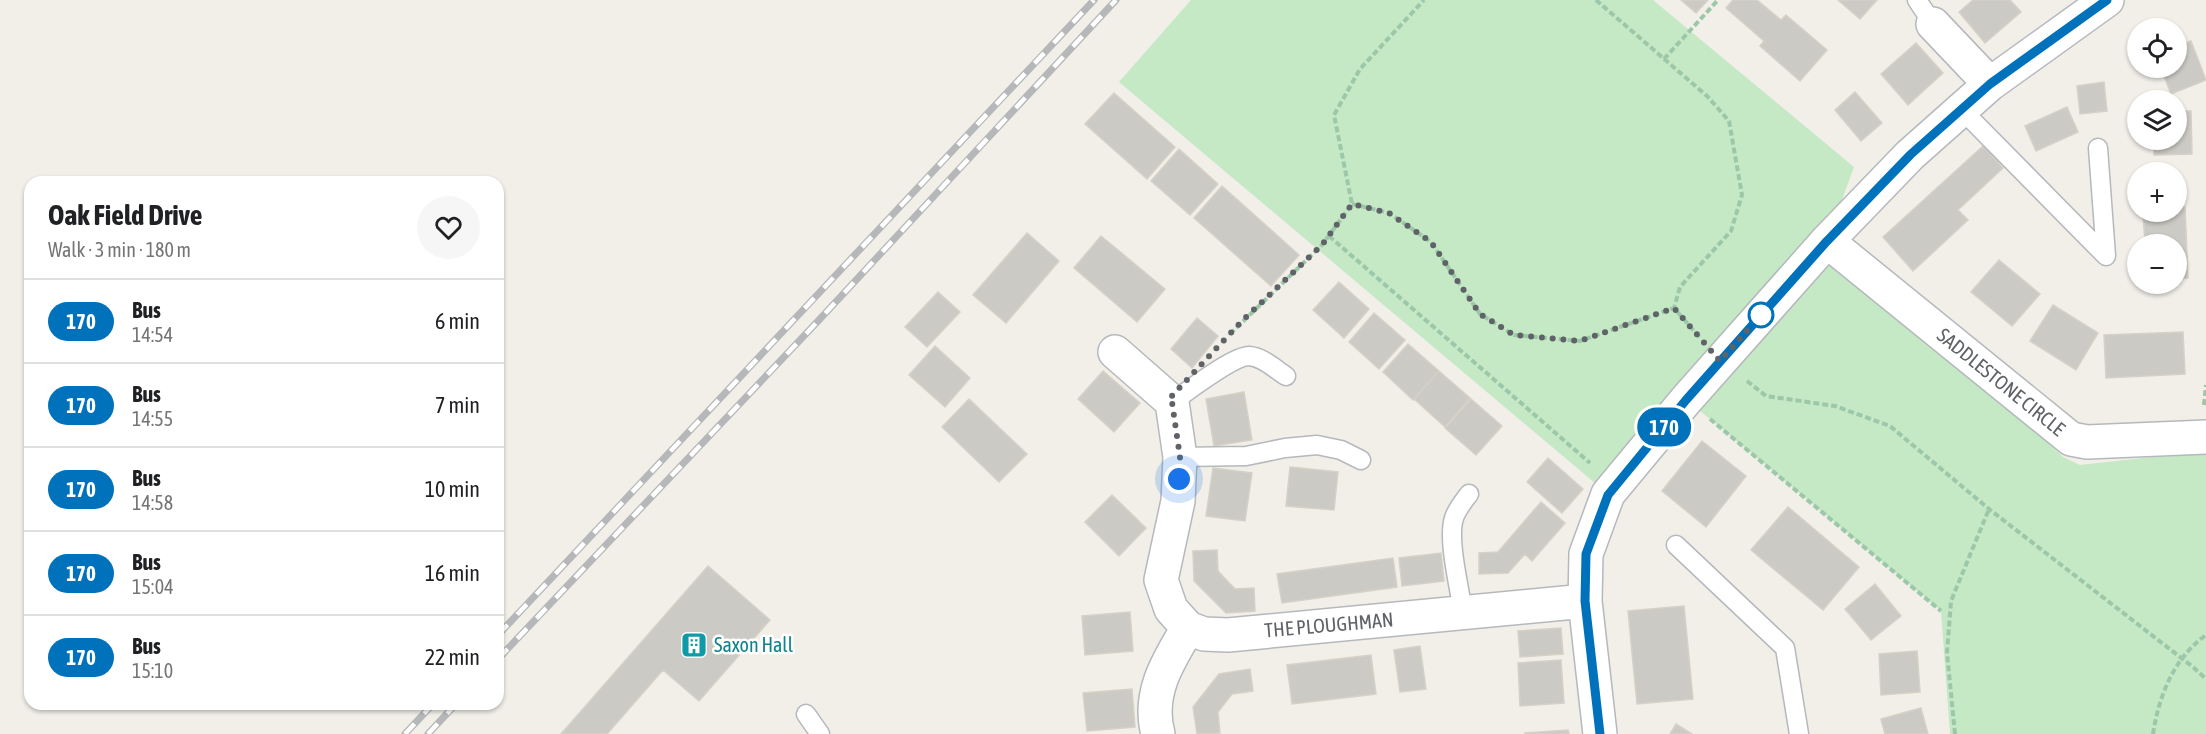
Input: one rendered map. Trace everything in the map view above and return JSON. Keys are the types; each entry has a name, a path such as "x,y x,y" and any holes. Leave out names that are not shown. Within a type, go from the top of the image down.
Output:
{"street":[{"path":"1600,734 1585,601 1586,554 1608,495 1720,361 1827,241 1910,155 1990,84 2107,0"},
{"path":"1925,12 1990,84"},
{"name":"SADDLESTONE CIRCLE","path":"1827,241 2071,439 2087,442 2206,437"},
{"path":"1115,352 1172,402 1180,457 1178,501 1161,580 1171,609 1188,628 1164,667 1155,721 1158,734"},
{"name":"THE PLOUGHMAN","path":"1188,628 1204,634 1228,635 1585,601"}],"lane":[{"path":"1961,109 2106,256 2098,148"},
{"path":"1172,402 1229,362 1248,356 1261,359 1286,376"},
{"path":"1180,457 1246,456 1285,448 1317,445 1341,450 1361,460"},
{"path":"1463,613 1452,533 1454,518 1460,505 1469,494"},
{"path":"1676,545 1785,648 1799,734"},
{"path":"806,714 820,734"}],"path":[{"path":"1226,338 1322,245 1352,204 1334,115 1360,69 1424,0"},
{"path":"1596,0 1707,96 1729,121 1742,195 1731,231 1680,287 1674,308"},
{"path":"1664,59 1718,0"},
{"path":"1352,204 1389,213 1431,242 1480,314 1514,335 1580,341 1674,308"},
{"path":"1329,236 1616,485"},
{"path":"1674,308 1720,361 1766,396 1835,406 1890,426 1989,509 2206,679"},
{"path":"1686,400 1941,611"},
{"path":"1955,734 1947,652 1951,601 1989,509"},
{"path":"2153,734 2157,707 2168,681 2182,658 2206,635"}],"green space":[{"path":"1191,0 1653,0 1854,167 1827,241 2063,457 2080,465 2206,451 2206,734 1950,734 1941,611 1687,400 1608,494 1119,82"}],"building":[{"path":"1681,0 1708,0 1696,13"},
{"path":"1733,0 1757,0 1781,20 1786,15 1827,50 1800,81 1760,46 1764,41 1726,8"},
{"path":"1838,0 1877,0 1860,19"},
{"path":"1973,0 2010,0 2021,12 1985,43 1959,12"},
{"path":"2191,41 2206,80 2181,90 2169,90 2165,78 2187,78 2187,42"},
{"path":"1916,43 1943,73 1908,105 1881,74"},
{"path":"2104,82 2107,111 2080,114 2077,86"},
{"path":"1855,92 1882,123 1861,141 1835,110"},
{"path":"1114,93 1175,147 1147,179 1085,124"},
{"path":"2067,107 2078,132 2036,151 2025,126"},
{"path":"2187,111 2191,111 2192,154 2154,155 2154,150 2187,150"},
{"path":"1983,146 2003,168 1958,210 1968,220 1913,271 1883,237"},
{"path":"1179,149 1218,184 1190,215 1151,181"},
{"path":"1222,186 1299,255 1271,286 1194,218"},
{"path":"2144,222 2186,222 2186,234 2144,234"},
{"path":"1027,233 1059,261 1006,323 973,295"},
{"path":"1101,236 1165,289 1137,322 1074,268"},
{"path":"1999,260 2040,294 2012,326 1971,292"},
{"path":"1339,282 1369,309 1344,338 1313,310"},
{"path":"938,292 960,312 927,347 905,327"},
{"path":"2053,305 2098,333 2076,370 2030,341"},
{"path":"1374,313 1405,340 1379,369 1349,342"},
{"path":"1197,318 1218,336 1192,368 1171,349"},
{"path":"2183,332 2185,374 2106,378 2104,335"},
{"path":"1408,344 1439,371 1413,400 1383,372"},
{"path":"935,346 970,378 945,407 909,375"},
{"path":"1103,371 1140,403 1114,432 1078,399"},
{"path":"1439,371 1470,398 1445,427 1414,399"},
{"path":"1244,392 1252,440 1214,446 1206,399"},
{"path":"969,399 1027,454 999,482 942,427"},
{"path":"1471,399 1502,426 1476,455 1445,428"},
{"path":"1702,441 1746,476 1706,527 1662,491"},
{"path":"1548,458 1583,489 1562,513 1527,482"},
{"path":"1290,467 1338,472 1334,510 1286,506"},
{"path":"1213,468 1252,473 1245,521 1206,516"},
{"path":"1112,495 1146,528 1119,556 1085,522"},
{"path":"1541,502 1565,523 1532,561 1525,554 1508,573 1479,574 1479,553 1498,552"},
{"path":"1788,507 1859,567 1823,610 1751,550"},
{"path":"1217,550 1218,571 1235,589 1254,588 1255,611 1226,613 1194,581 1193,551"},
{"path":"1441,553 1444,581 1402,586 1399,558"},
{"path":"1393,558 1397,587 1282,603 1277,574"},
{"name":"Saxon Hall","path":"708,566 770,620 699,701 663,670 607,734 561,734"},
{"path":"1875,584 1901,616 1871,640 1845,609"},
{"path":"1684,606 1693,699 1637,704 1628,611"},
{"path":"1130,612 1133,651 1085,655 1082,616"},
{"path":"1561,628 1563,654 1520,657 1518,631"},
{"path":"1420,646 1426,689 1400,692 1394,650"},
{"path":"1917,651 1920,692 1881,695 1879,654"},
{"path":"1371,655 1376,694 1292,704 1287,665"},
{"path":"1561,660 1564,703 1520,706 1518,663"},
{"path":"1250,669 1253,691 1232,694 1218,712 1220,733 1197,734 1193,707 1219,674"},
{"path":"1132,689 1135,727 1087,731 1083,693"},
{"path":"1921,708 1928,734 1885,734 1881,719"},
{"path":"1676,724 1692,734 1670,734"},
{"path":"1568,730 1569,734 1525,734 1525,733"}],"railway":[{"path":"504,629 1094,0"},
{"path":"504,653 819,320 1116,0"},
{"path":"405,734 427,710"},
{"path":"428,734 450,710"}],"bus line":[{"name":"170","path":"1600,734 1585,601 1586,554 1608,495 1686,400 1827,241 1910,155 1990,84 2107,0"}],"place":[{"name":"Saxon Hall","path":"694,645"}],"route":[{"path":"1179,479 1180,457 1172,402 1169,399 1242,321 1263,304 1322,245 1352,204 1389,213 1431,242 1480,314 1514,335 1580,341 1674,308 1720,361 1766,310 1761,315"}]}
